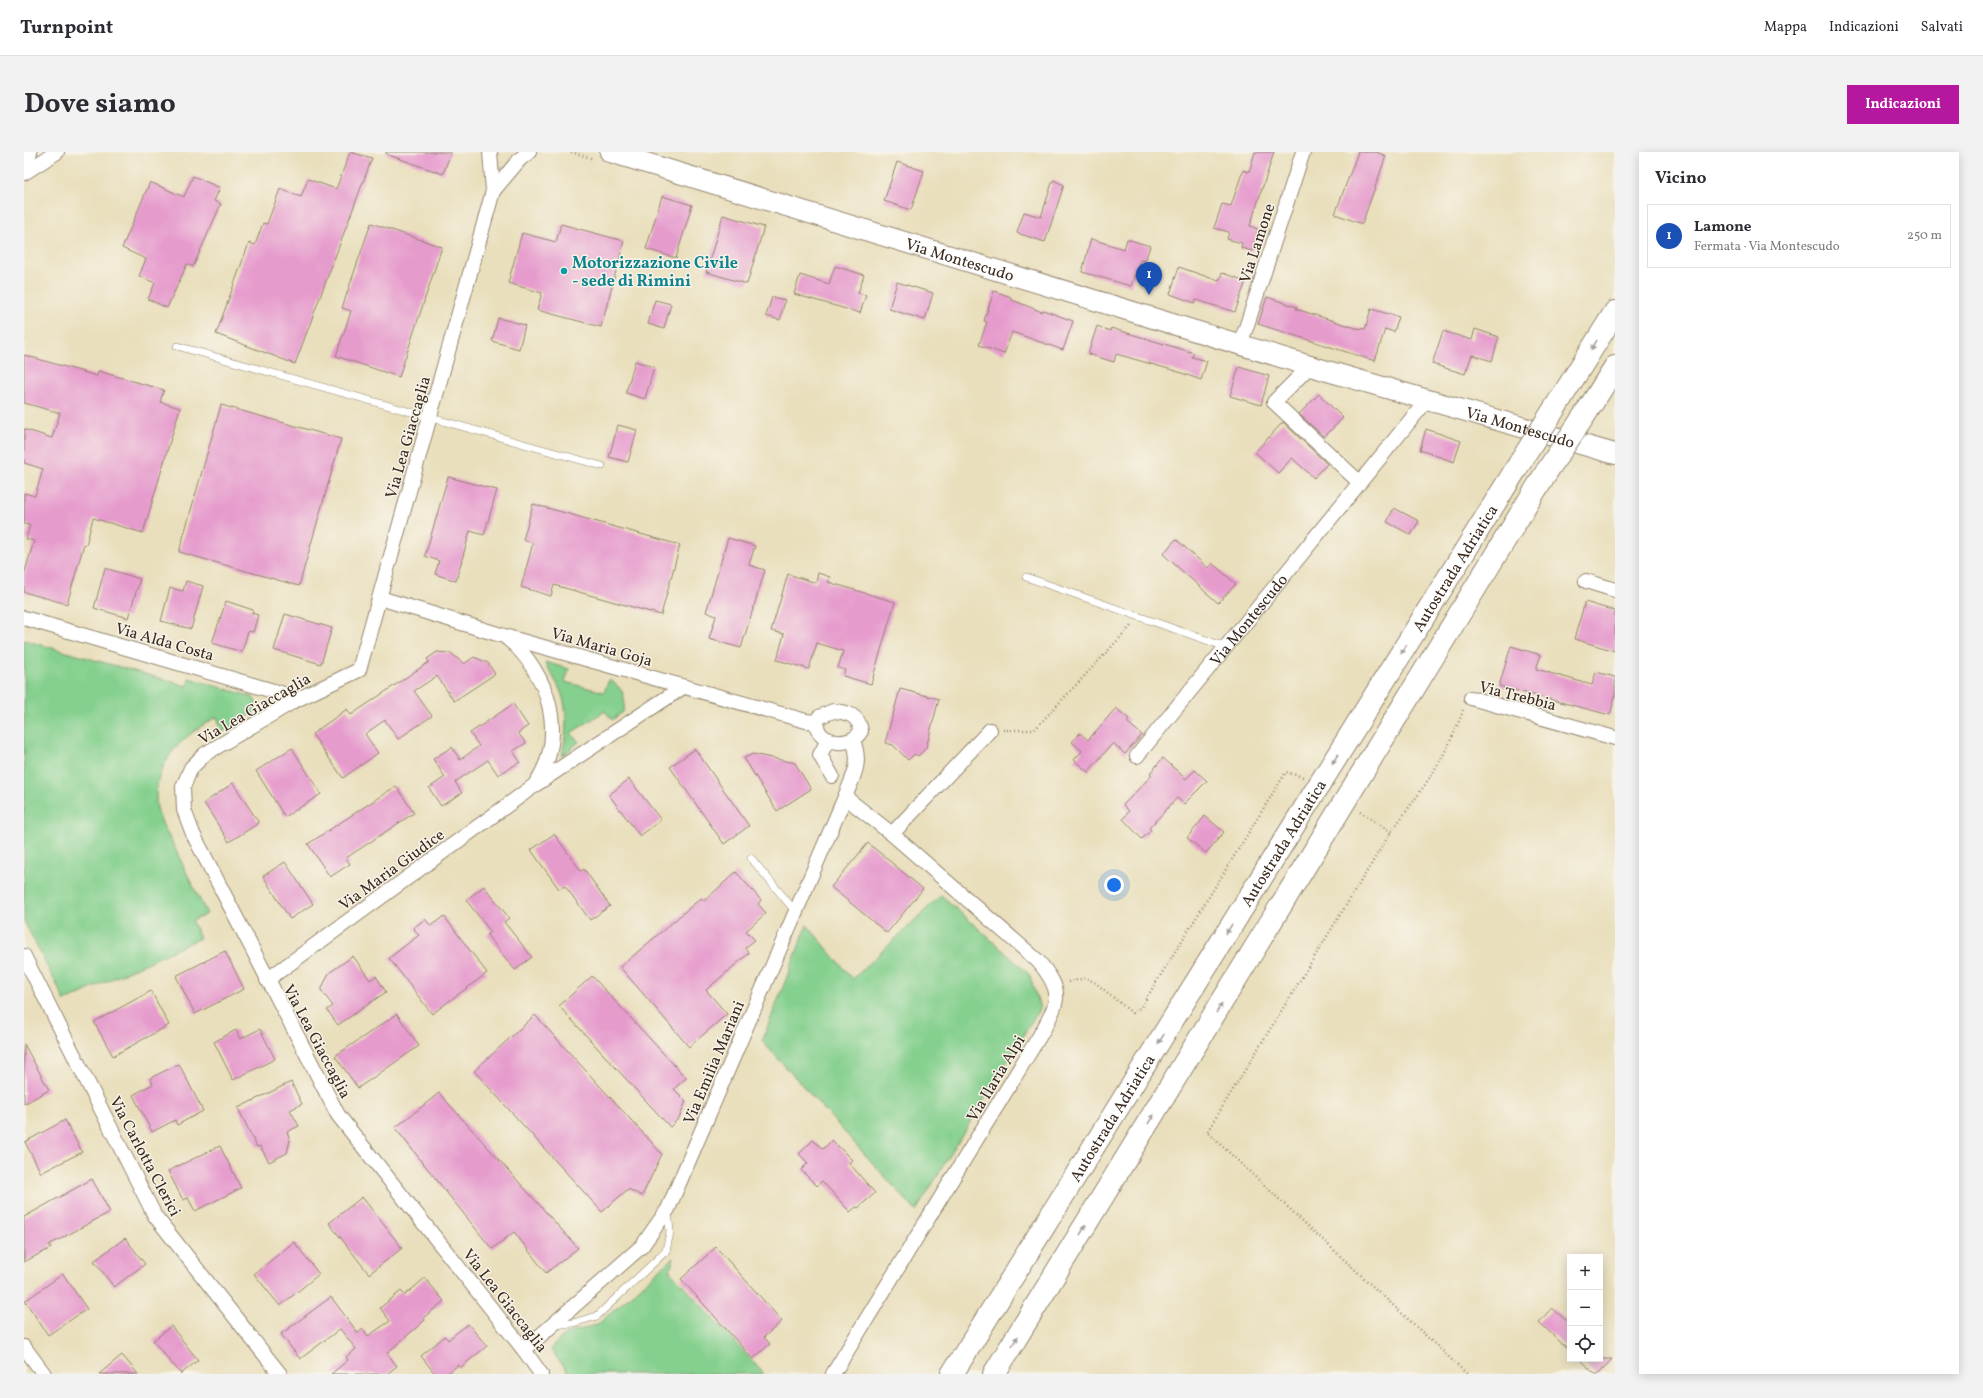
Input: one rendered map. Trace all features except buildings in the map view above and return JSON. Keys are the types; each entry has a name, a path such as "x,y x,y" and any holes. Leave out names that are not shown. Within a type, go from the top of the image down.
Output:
{"highway":[{"name":"Autostrada Adriatica","path":"952,1374 1615,312"},
{"name":"Autostrada Adriatica","path":"994,1374 1547,471 1615,367"}],"street":[{"path":"24,173 30,152"},
{"path":"24,173 57,152"},
{"name":"Via Lea Giaccaglia","path":"512,168 516,152"},
{"name":"Via Lea Giaccaglia","path":"493,191 512,168 529,152"},
{"name":"Via Montescudo","path":"610,152 1239,343 1310,366 1615,454"},
{"name":"Via Lamone","path":"1239,343 1245,331 1303,152"},
{"name":"Via Lea Giaccaglia","path":"493,154 493,191 360,670 294,701 205,754 191,768 182,787 184,810 193,834 338,1116 524,1350 541,1374"},
{"path":"1310,366 1274,402 1359,482"},
{"name":"Via Montescudo","path":"1137,756 1427,400"},
{"path":"1586,581 1615,590"},
{"name":"Via Maria Goja","path":"380,598 504,636 683,687 806,721 817,722"},
{"name":"Via Alda Costa","path":"24,618 287,695 294,701"},
{"name":"Via Maria Giudice","path":"504,636 521,651 532,666 546,691 551,710 553,731 551,749 542,775 535,785"},
{"name":"Via Maria Giudice","path":"267,980 535,785 683,687"},
{"name":"Via Trebbia","path":"1471,698 1615,738"},
{"path":"838,711 850,714 857,719 861,731 853,740 846,742 828,740 818,730 817,722 825,713 838,711"},
{"path":"892,834 990,730"},
{"path":"828,740 820,755 832,776"},
{"name":"Via Emilia Mariani","path":"524,1350 642,1246 668,1209 845,796 856,768 858,754 853,740"},
{"path":"845,796 892,834 1038,961 1052,977 1055,985"},
{"name":"Via Carlotta Clerici","path":"24,956 155,1216 280,1374"},
{"name":"Via Ilaria Alpi","path":"833,1374 1054,1012 1057,993 1055,985"},
{"path":"24,1347 44,1374"}],"lane":[{"path":"177,346 602,466"},
{"path":"1026,577 1226,647"},
{"path":"751,858 796,911"},
{"path":"553,1325 573,1323 597,1316 666,1251 670,1232 668,1209"}],"path":[{"path":"990,730 1034,730 1139,616"},
{"name":"Via Trebbia","path":"1467,1374 1207,1132 1391,832 1422,791 1448,749 1465,703 1471,698"},
{"path":"1055,985 1086,978 1096,983 1132,1013 1141,1007 1286,772 1305,778"},
{"path":"1358,811 1391,832"}],"green space":[{"path":"24,640 187,686 189,678 253,697 257,704 256,711 222,732 217,717 183,740 166,761 157,786 156,800 160,819 207,914 192,921 200,938 65,1001 24,921"},
{"path":"545,662 569,669 565,682 604,692 609,680 618,686 623,693 624,698 623,712 612,720 605,711 571,733 579,742 562,756 566,732 564,700"},
{"path":"941,895 1029,974 1040,1008 916,1211 762,1041 807,925 853,979"},
{"path":"674,1257 670,1271 764,1374 570,1374 550,1349 565,1334 597,1325"}],"place":[{"name":"Motorizzazione Civile - sede di Rimini","path":"564,271"},
{"name":"Lamone","path":"1149,295"}]}
